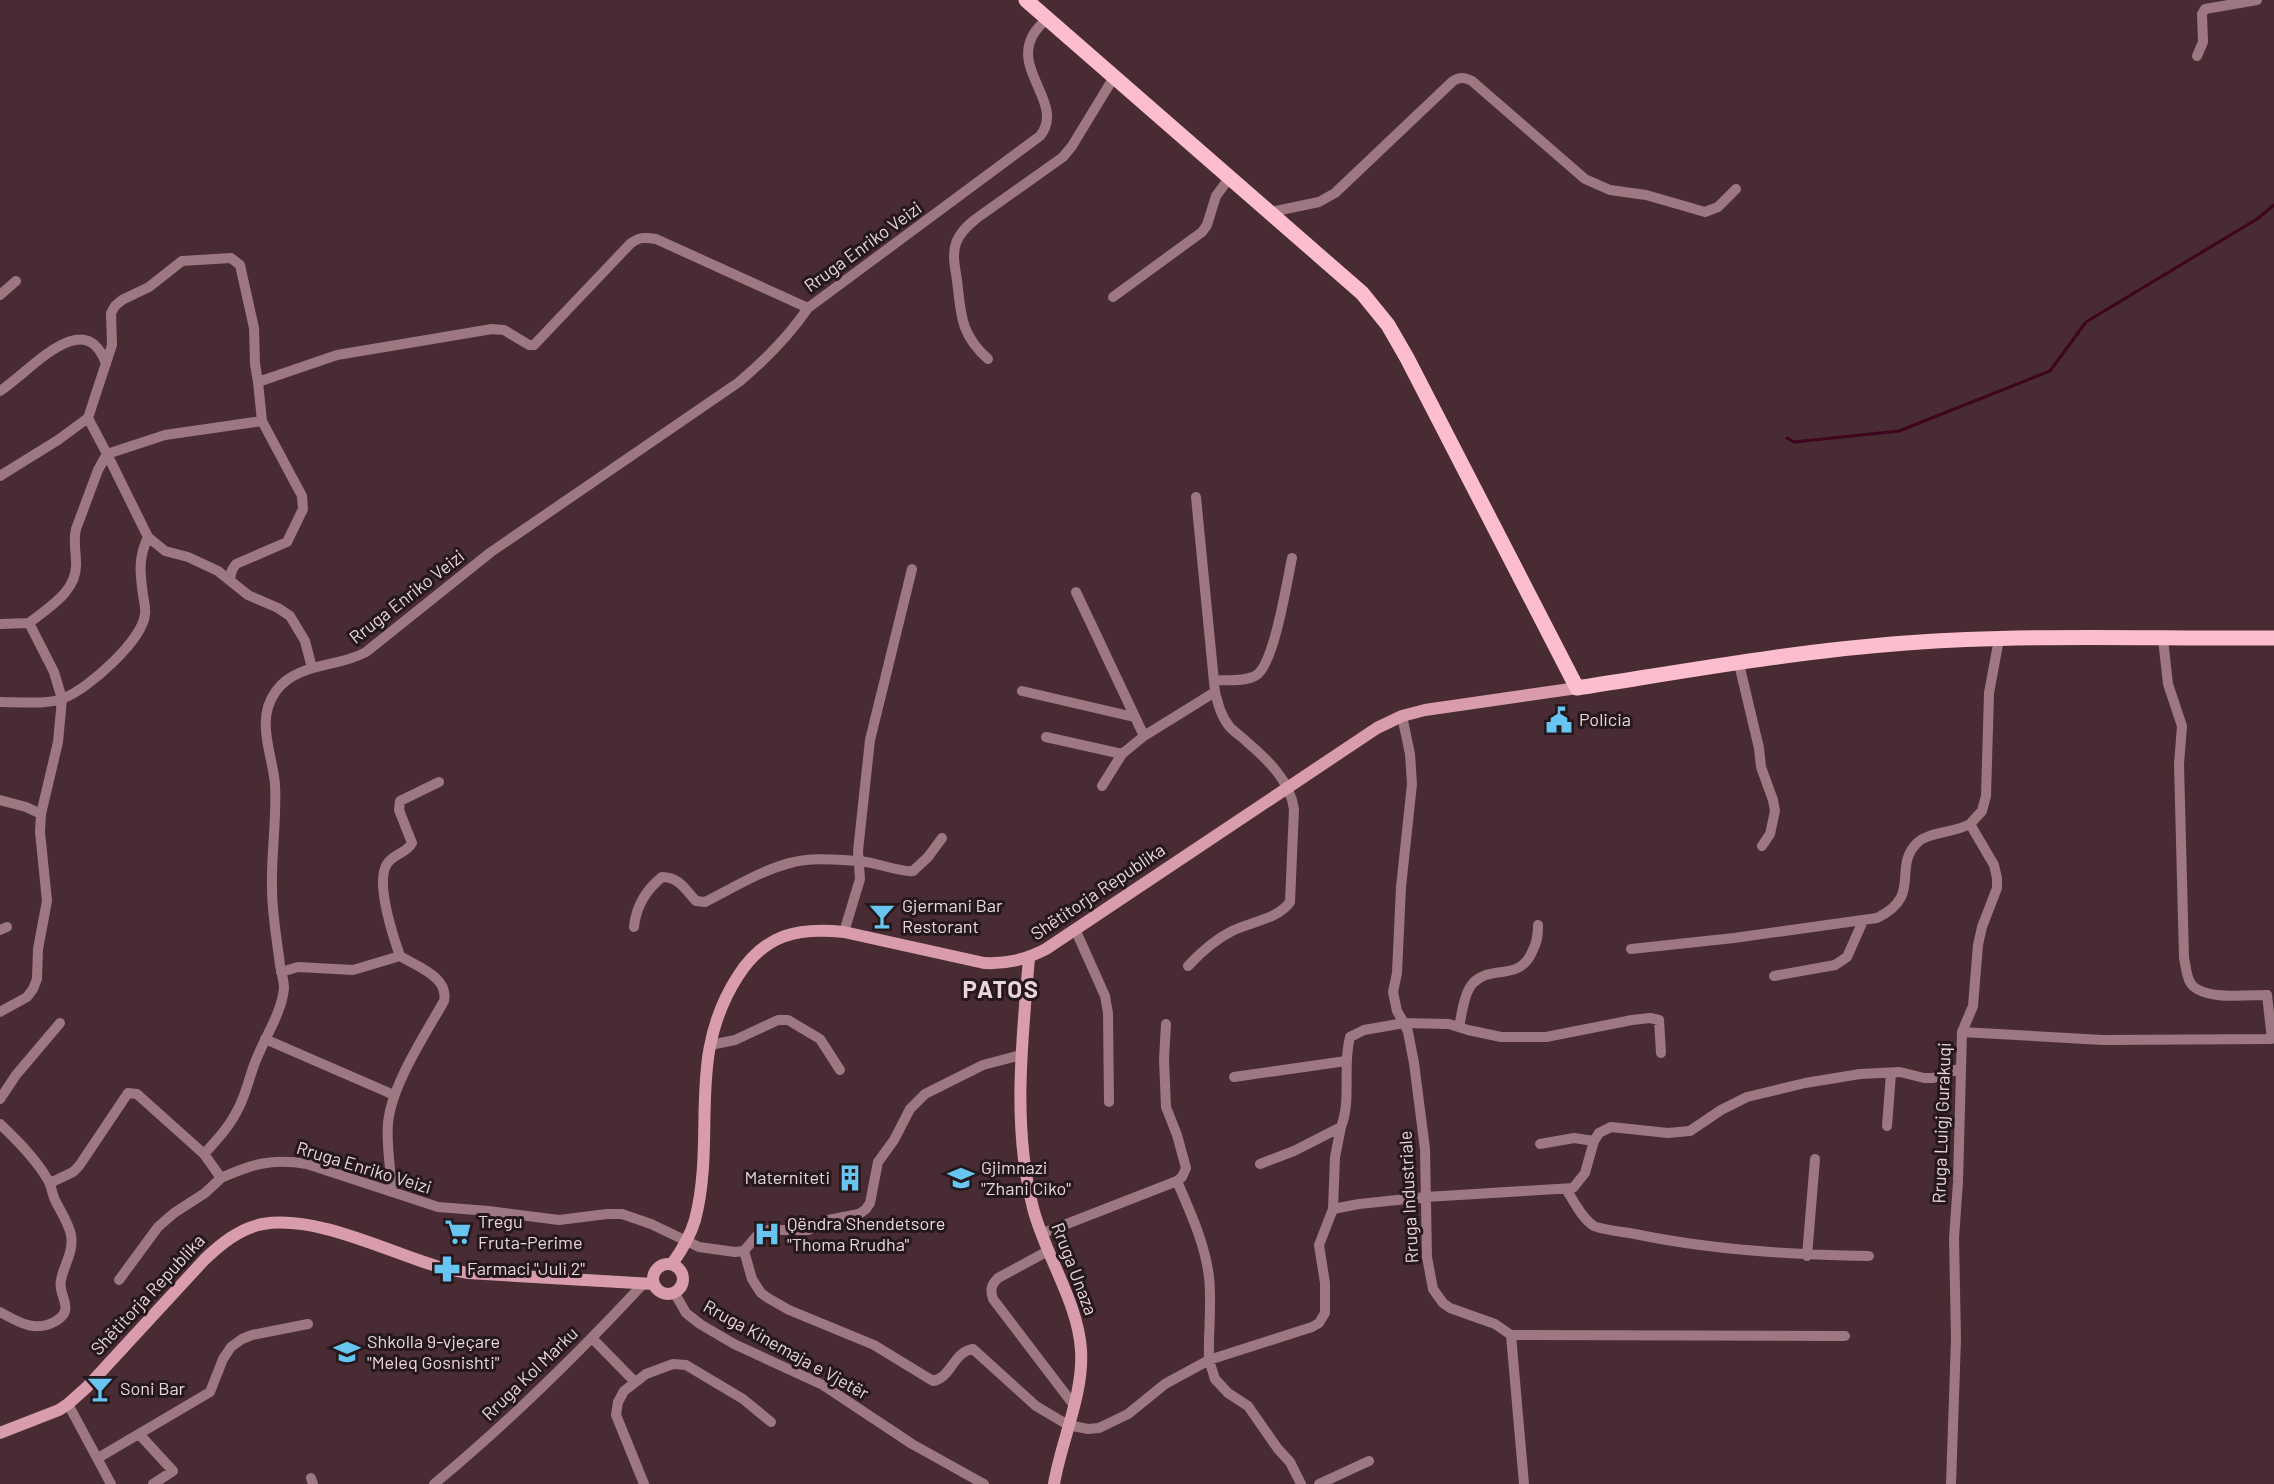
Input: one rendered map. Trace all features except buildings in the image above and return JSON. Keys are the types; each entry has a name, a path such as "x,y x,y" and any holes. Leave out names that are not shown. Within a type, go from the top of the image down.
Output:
{"main road":[{"path":"1026,0 1362,293 1388,325 1577,687 1858,647 1998,639 2274,638"},
{"name":"Shëtitorja Republika","path":"672,1264 687,1242 699,1204 704,1094 710,1046 724,1000 744,966 770,942 787,934 823,929 984,963 1005,964 1029,958 1075,930 1287,786 1377,728 1402,716 1425,710 1577,687"},
{"name":"Rruga Unaza","path":"1029,958 1021,1055 1021,1133 1029,1194 1041,1234 1073,1314 1081,1348 1082,1365 1054,1484"},
{"name":"Shëtitorja Republika","path":"0,1433 68,1404 87,1387 221,1244 240,1232 261,1224 300,1224 323,1229 437,1267 468,1273 649,1283"},
{"path":"662,1264 672,1264 680,1269 683,1276 681,1286 674,1292 662,1293 649,1283 656,1269 662,1264"}],"street":[{"path":"2197,56 2204,42 2202,14 2205,9 2257,0"},
{"name":"Rruga Enriko Veizi","path":"204,1154 237,1112 282,1000 284,985 272,897 276,810 265,720 272,699 284,682 312,668 356,658 491,552 739,382 760,364 798,323 808,308 1040,136 1049,120 1029,64 1028,50 1032,37 1047,18"},
{"path":"988,359 970,339 960,317 953,256 956,242 964,229 977,218 1063,157 1114,77"},
{"path":"1271,212 1318,202 1335,194 1458,78 1472,81 1577,172 1599,186 1646,195 1705,212 1718,207 1736,189"},
{"path":"1113,297 1202,232 1207,225 1216,196 1230,177"},
{"path":"258,382 337,355 492,329 504,330 529,345 534,345 630,244 646,237 656,239 808,308"},
{"path":"0,476 58,440 88,418 112,345 111,313 115,306 122,300 149,287 182,261 231,258 240,265 254,328 255,364 262,421 302,496 303,509 287,542 236,564 230,579"},
{"path":"0,295 16,281"},
{"path":"0,391 59,346 72,340 94,343 101,351 106,365"},
{"path":"88,418 148,537 165,551 195,559 230,579 248,595 290,616 305,641 312,668"},
{"path":"0,624 29,623 61,597 71,585 76,572 74,537 76,528 98,470 107,454 165,435 262,421"},
{"path":"1188,966 1210,944 1233,930 1280,912 1290,902 1294,809 1287,786 1264,757 1230,727 1221,714 1214,686 1196,497"},
{"path":"0,702 62,699 76,692 122,654 141,626 145,614 139,565 141,552 148,537"},
{"path":"1102,786 1122,754 1144,736 1214,686 1253,677 1260,673 1273,644 1292,558"},
{"path":"844,932 860,879 859,841 870,740 912,569"},
{"path":"1076,592 1144,736"},
{"path":"1,1010 27,997 37,979 38,950 47,901 40,832 41,814 58,742 62,699 54,672 29,623"},
{"path":"1631,949 1863,921 1877,918 1896,906 1905,888 1907,862 1916,844 1923,838 1960,829 1970,824 1982,811 1986,796 1989,693 1998,639"},
{"path":"1962,1032 2103,1040 2272,1039 2267,995 2204,993 2190,983 2187,975 2184,958 2179,775 2182,726 2168,684 2163,639"},
{"path":"1739,664 1759,748 1761,767 1775,811 1770,834 1762,846"},
{"path":"1022,691 1134,717"},
{"name":"Rruga Industriale","path":"1402,716 1410,754 1412,784 1401,887 1394,992 1397,1011 1408,1032 1414,1063 1425,1149 1427,1257 1430,1276 1437,1296 1443,1304 1450,1308 1495,1324 1511,1335 1845,1336"},
{"path":"1046,737 1122,754"},
{"path":"392,1192 388,1121 394,1095 444,1001 446,992 443,984 435,977 400,956 387,918 383,875 389,860 408,849 412,843 399,810 400,801 439,783"},
{"path":"0,800 41,814"},
{"name":"Rruga Luigj Gurakuqi","path":"1951,1484 1956,1340 1954,1238 1958,1182 1962,1032 1973,1006 1978,945 1982,927 1997,888 1994,865 1970,824"},
{"path":"634,927 639,905 662,876 672,877 680,882 700,903 795,861 814,859 875,862 903,871 913,871 928,857 942,838"},
{"path":"1774,976 1835,965 1843,961 1863,921"},
{"path":"1459,1027 1468,992 1474,982 1492,974 1517,969 1524,964 1536,943 1538,926"},
{"path":"1075,930 1105,996 1108,1013 1109,1102"},
{"path":"281,972 298,966 353,970 400,956"},
{"path":"1021,1055 983,1065 925,1094 917,1101 878,1162 870,1203 859,1214 828,1220 808,1230 760,1232 744,1251 756,1286 761,1293 778,1305 864,1340 933,1381 942,1378 962,1353 973,1349 1025,1397 1068,1425 1088,1429 1100,1428 1114,1422 1139,1407 1166,1384 1209,1360 1319,1323 1325,1313 1326,1298 1319,1245 1333,1209 1335,1157 1347,1105 1346,1061 1350,1037 1355,1033 1404,1023 1439,1023 1501,1037 1546,1037 1632,1020 1655,1018 1659,1020 1661,1053"},
{"path":"710,1046 735,1040 778,1020 788,1020 820,1039 840,1070"},
{"path":"0,1099 16,1075 60,1023"},
{"path":"1041,1234 1182,1177 1186,1168 1166,1107 1164,1059 1166,1024"},
{"path":"265,1039 394,1095"},
{"path":"1234,1077 1346,1061"},
{"path":"1333,1209 1426,1197 1573,1188 1581,1180 1589,1164 1594,1141 1599,1132 1611,1127 1668,1133 1690,1131 1721,1110 1747,1097 1823,1078 1900,1072 1933,1078 1961,1068"},
{"path":"1887,1125 1891,1073"},
{"path":"50,1183 73,1172 79,1166 128,1093 137,1094 204,1154 220,1178"},
{"path":"0,1124 29,1154 50,1183 52,1194 71,1234 72,1246 59,1291 65,1302 65,1311 53,1322 34,1327 0,1312"},
{"path":"1260,1164 1294,1151 1341,1127"},
{"path":"1540,1144 1574,1138 1594,1141"},
{"path":"1807,1256 1815,1159"},
{"name":"Rruga Enriko Veizi","path":"119,1281 158,1227 174,1213 205,1193 220,1178 247,1166 287,1160 307,1164 438,1207 559,1220 622,1214 644,1221 687,1242 707,1248 744,1251"},
{"path":"1177,1180 1199,1233 1206,1260 1209,1279 1209,1360 1215,1379 1228,1393 1248,1406 1278,1449 1290,1462 1301,1484"},
{"path":"1566,1189 1582,1214 1594,1226 1652,1238 1807,1256 1869,1256"},
{"path":"1048,1251 998,1278 992,1284 991,1292 993,1299 1073,1404"},
{"name":"Rruga Kol Marku","path":"434,1484 504,1423 649,1283"},
{"name":"Rruga Kinemaja e Vjetër","path":"674,1292 686,1313 700,1324 734,1344 823,1386 912,1443 984,1484"},
{"path":"98,1458 210,1392 231,1347 242,1339 308,1324"},
{"path":"1511,1335 1524,1484"},
{"path":"592,1338 634,1382"},
{"path":"645,1484 616,1415 618,1402 624,1391 634,1382 660,1368 686,1365 743,1399 771,1422"},
{"path":"68,1404 111,1484"},
{"path":"139,1434 174,1471 153,1484"},
{"path":"1319,1484 1370,1461"}],"waterway":[{"path":"1787,438 1794,442 1899,431 2050,371 2086,322 2257,219 2274,205"}],"place":[{"name":"Policia","path":"1559,720"},
{"name":"Gjermani Bar Restorant","path":"882,916"},
{"name":"Materniteti","path":"850,1178"},
{"name":"Gjimnazi \"Zhani Ciko\"","path":"961,1178"},
{"name":"Tregu Fruta-Perime","path":"458,1232"},
{"name":"Qëndra Shendetsore \"Thoma Rrudha\"","path":"767,1234"},
{"name":"Farmaci \"Juli 2\"","path":"447,1269"},
{"name":"Shkolla 9-vjeçare \"Meleq Gosnishti\"","path":"347,1352"},
{"name":"Soni Bar","path":"100,1389"}],"district":[{"name":"PATOS","path":"1001,990"}]}
